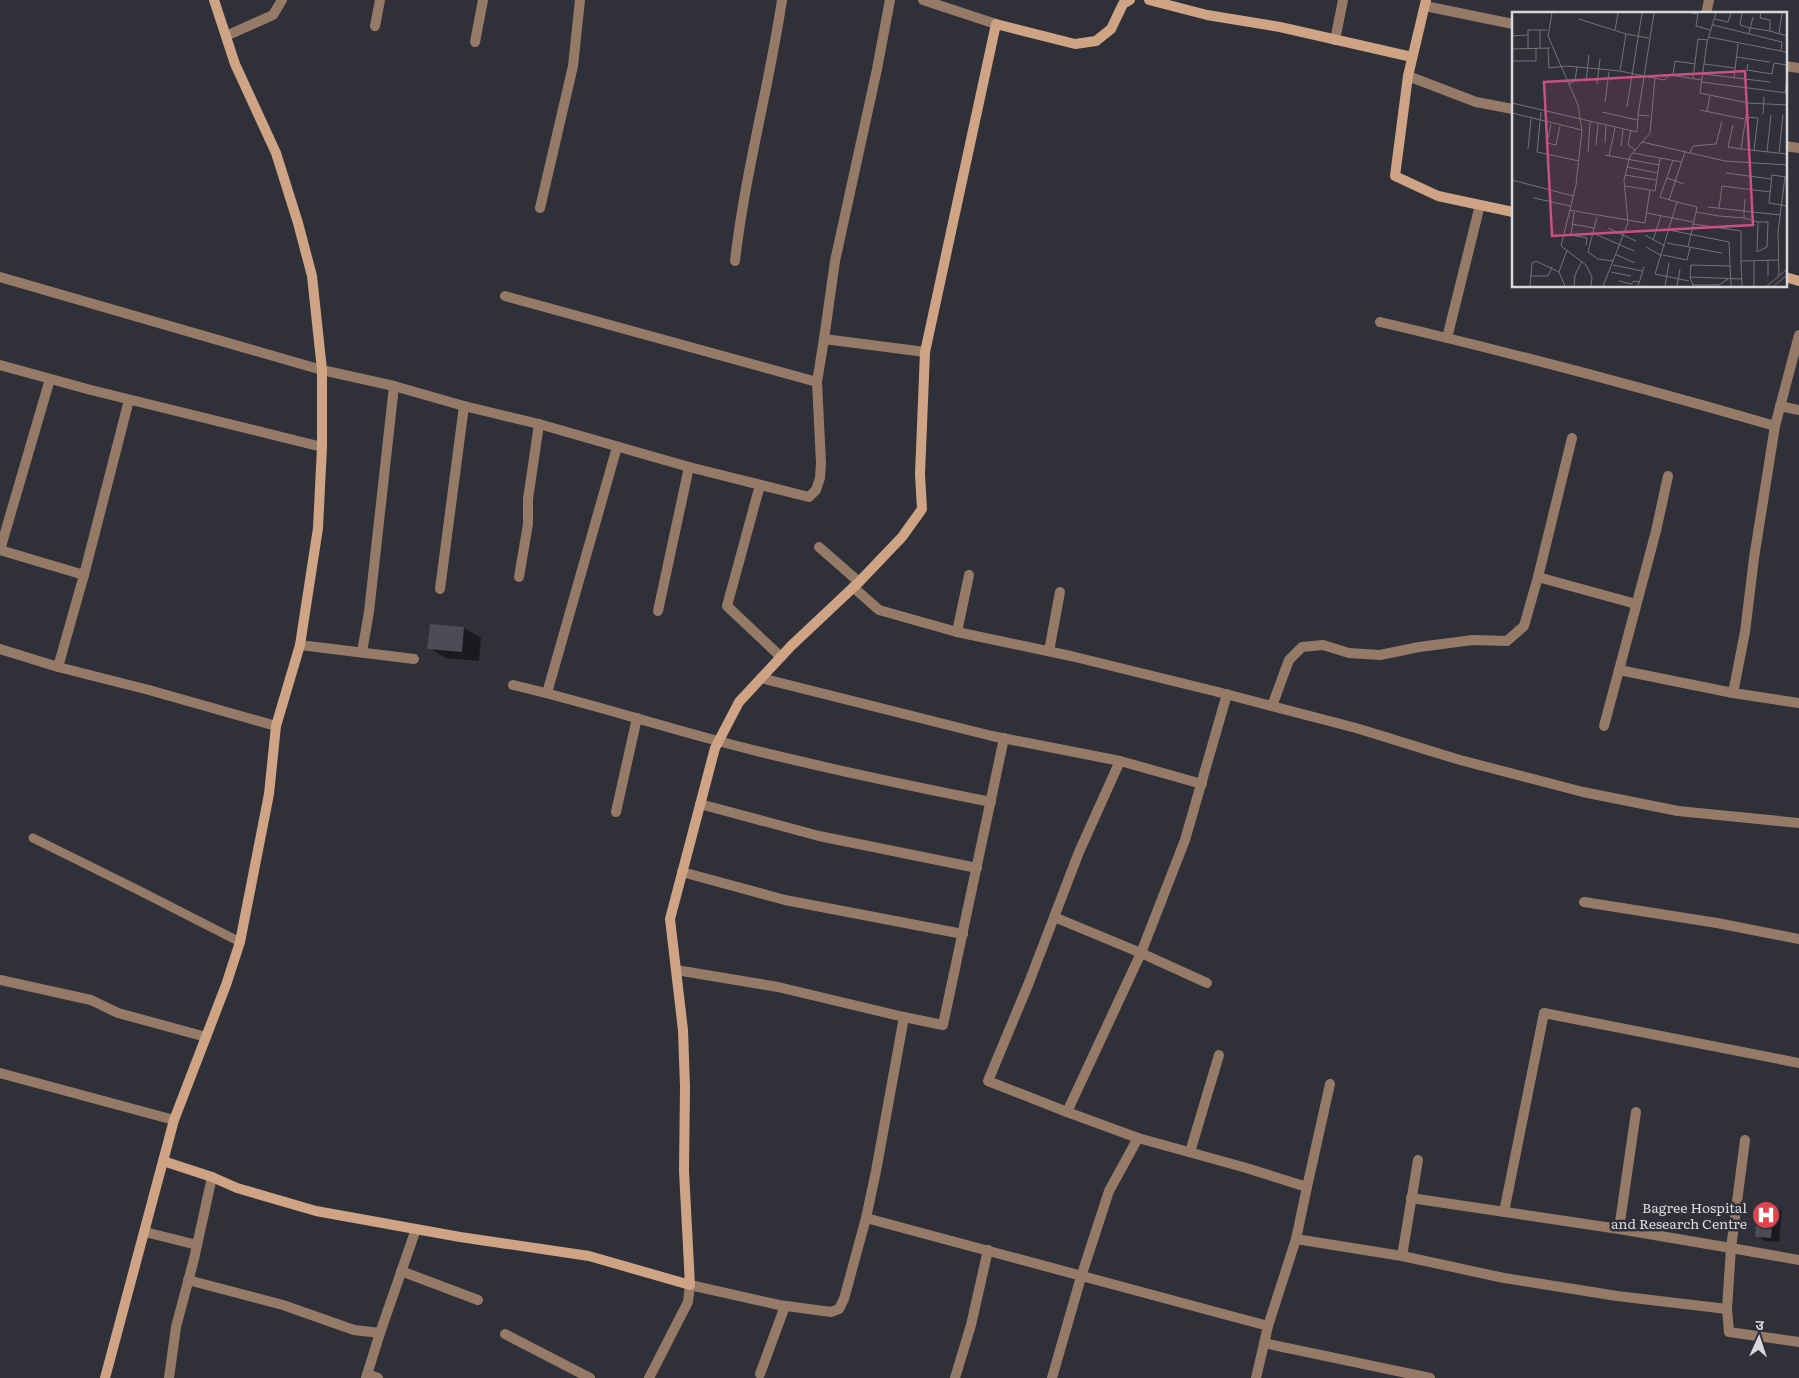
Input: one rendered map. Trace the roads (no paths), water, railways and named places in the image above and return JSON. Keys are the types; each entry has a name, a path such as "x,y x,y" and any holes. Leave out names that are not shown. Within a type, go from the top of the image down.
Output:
{"street":[{"path":"105,1378 174,1120 226,985 240,942 269,794 276,726 300,646 318,528 322,448 322,370 312,276 276,153 235,64 214,0"},
{"path":"226,36 273,15 282,0"},
{"path":"375,26 380,0"},
{"path":"475,42 483,0"},
{"path":"540,208 572,66 580,0"},
{"path":"735,261 739,223 770,76 782,0"},
{"path":"0,276 322,370 394,386 464,406 539,424 689,467 809,497 816,490 820,478 817,382 835,261 890,0"},
{"path":"924,0 996,24 1075,44 1096,41 1111,29 1123,4 1130,0"},
{"path":"1149,0 1160,1 1207,15 1280,27 1412,57"},
{"path":"1335,40 1342,0"},
{"path":"1512,24 1425,3 1408,76 1394,176 1438,196 1512,212"},
{"path":"649,1378 688,1302 690,1285 684,1171 683,1030 670,920 682,872 715,748 739,702 781,657 902,537 922,510 920,474 925,352 996,24"},
{"path":"1786,66 1799,68"},
{"path":"1408,76 1476,102 1512,109"},
{"path":"1786,146 1799,148"},
{"path":"1447,338 1480,205"},
{"path":"1786,277 1799,281"},
{"path":"505,296 817,382"},
{"path":"1380,322 1496,349 1633,385 1775,426"},
{"path":"1733,692 1745,632 1754,558 1775,426 1799,335"},
{"path":"824,339 925,352"},
{"path":"0,365 322,448"},
{"path":"50,379 0,550 84,575"},
{"path":"362,652 370,603 394,386"},
{"path":"58,667 130,400"},
{"path":"440,589 464,406"},
{"path":"1780,406 1799,410"},
{"path":"519,577 528,524 528,499 539,424"},
{"path":"1272,706 1289,660 1302,647 1322,645 1349,653 1380,655 1419,647 1473,640 1507,641 1524,626 1572,438"},
{"path":"547,693 617,447"},
{"path":"658,611 689,467"},
{"path":"1604,726 1656,531 1668,476"},
{"path":"760,485 727,606 781,657"},
{"path":"819,547 879,610 957,632 1227,694 1356,728 1460,760 1582,792 1678,811 1799,822"},
{"path":"957,632 969,575"},
{"path":"1538,577 1636,604"},
{"path":"1049,652 1060,592"},
{"path":"300,646 414,659"},
{"path":"0,649 58,667 276,726"},
{"path":"1619,670 1799,704"},
{"path":"761,678 1004,738 1120,761 1202,784"},
{"path":"514,685 719,741 862,776 991,802"},
{"path":"1067,1112 1141,953 1185,840 1227,694"},
{"path":"616,812 637,718"},
{"path":"676,970 778,987 943,1025 1004,738"},
{"path":"1120,761 1079,852 1028,985 988,1081 1138,1138 1307,1187"},
{"path":"700,804 820,836 977,868"},
{"path":"682,872 785,900 963,934"},
{"path":"1584,902 1717,922 1799,939"},
{"path":"1054,917 1207,983"},
{"path":"0,980 91,1000 118,1013 206,1037"},
{"path":"1504,1212 1544,1013 1799,1063"},
{"path":"163,1161 212,1177 237,1188 316,1211 589,1256 690,1285 785,1306 831,1312 839,1309 844,1299 866,1218 904,1017"},
{"path":"1190,1152 1219,1055"},
{"path":"0,1073 174,1120"},
{"path":"1256,1378 1268,1326 1296,1239 1330,1084"},
{"path":"1619,1229 1636,1112"},
{"path":"1052,1378 1081,1276 1109,1191 1138,1138"},
{"path":"1745,1140 1731,1248 1728,1309 1729,1332 1799,1342"},
{"path":"1402,1256 1418,1160"},
{"path":"169,1378 176,1326 212,1177"},
{"path":"1411,1198 1619,1229 1799,1260"},
{"path":"866,1218 1268,1326"},
{"path":"370,1377 380,1333 416,1229"},
{"path":"145,1232 197,1245"},
{"path":"1296,1239 1402,1256 1504,1278 1617,1296 1728,1309"},
{"path":"955,1378 971,1325 988,1250"},
{"path":"401,1271 478,1300"},
{"path":"188,1280 283,1305 354,1330 380,1333"},
{"path":"760,1374 785,1306"},
{"path":"505,1334 590,1378"},
{"path":"1264,1343 1430,1378"}],"lane":[{"path":"33,838 240,942"}],"place":[{"name":"Bagree Hospital and Research Centre","path":"1766,1215"}]}
